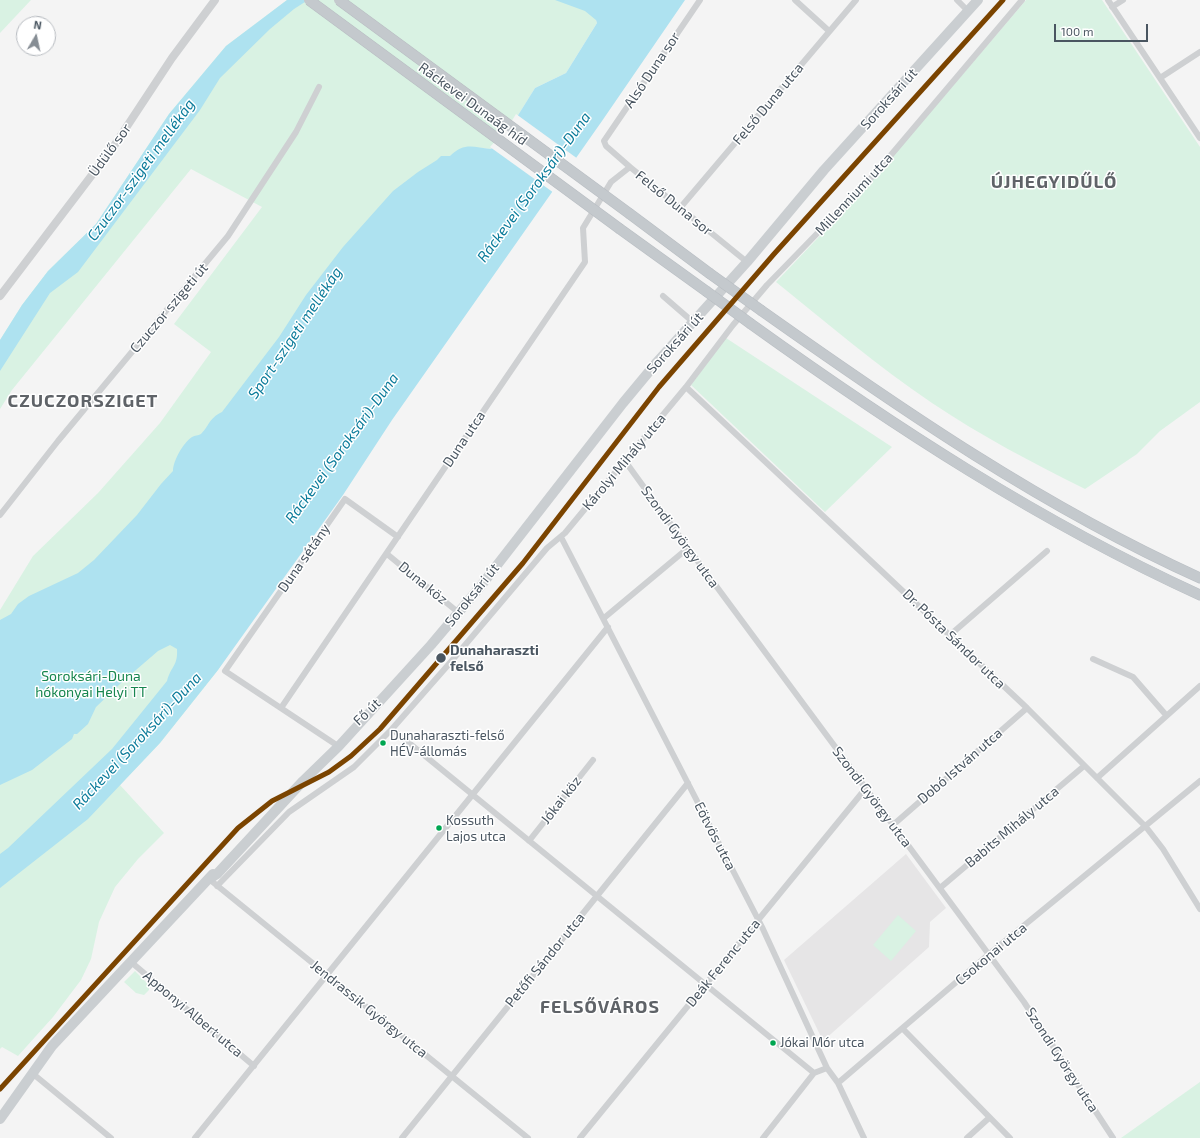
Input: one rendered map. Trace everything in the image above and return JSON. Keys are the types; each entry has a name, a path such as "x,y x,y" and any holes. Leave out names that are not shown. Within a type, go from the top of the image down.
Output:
{"highway":[{"name":"Ráckevei Dunaág híd","path":"309,0 751,324 904,428 1011,496 1118,555 1200,595"},
{"name":"Ráckevei Dunaág híd","path":"339,0 709,273 911,415 1003,474 1112,535 1200,578"}],"main road":[{"name":"Soroksári út","path":"384,695 459,613 623,403 824,170 978,0"},
{"name":"Fő út","path":"0,1119 32,1073 58,1040 131,962 213,883 284,794 384,695"},
{"name":"Fő út","path":"213,883 217,874 303,781 339,746 384,695"}],"street":[{"name":"Üdülő sor","path":"0,296 114,146 172,58 215,0"},
{"name":"Alsó Duna sor","path":"604,141 700,0"},
{"path":"795,0 829,32"},
{"name":"Felső Duna utca","path":"680,208 856,0"},
{"path":"957,0 968,11"},
{"name":"Millenniumi utca","path":"686,387 733,325 767,285 874,175 1022,0"},
{"path":"1108,0 1200,138"},
{"path":"1112,7 1123,0"},
{"path":"1160,78 1200,52"},
{"name":"Czuczor szigeti út","path":"0,515 63,435 228,236 296,132 319,87"},
{"name":"Felső Duna sor","path":"604,141 606,146 630,167 746,262"},
{"name":"Duna utca","path":"280,708 387,554 585,262 583,228 611,182 630,167"},
{"path":"663,296 693,322"},
{"name":"Károlyi Mihály utca","path":"561,537 686,387"},
{"name":"Dr. Pósta Sándor utca","path":"686,387 1027,708 1146,827 1163,849 1200,909"},
{"name":"Szondi György utca","path":"625,461 1024,1002 1113,1138"},
{"name":"Duna sétány","path":"280,708 225,671 345,499 398,536"},
{"name":"Eötvös utca","path":"561,537 758,920 827,1068 838,1083 864,1138"},
{"name":"Fő út","path":"213,883 290,812 354,767 392,729 489,618 547,548 561,537"},
{"path":"604,618 688,548"},
{"path":"950,635 1047,551"},
{"name":"Duna köz","path":"387,554 459,613"},
{"path":"195,1138 608,627"},
{"path":"1093,659 1133,677 1166,715"},
{"path":"1096,778 1200,686"},
{"path":"280,708 335,744"},
{"name":"Dobó István utca","path":"893,825 1027,708"},
{"path":"392,729 814,1073"},
{"name":"Jókai köz","path":"529,841 594,760"},
{"name":"Babits Mihály utca","path":"940,888 1084,766"},
{"name":"Csokonai utca","path":"838,1083 988,955 1146,827 1200,781"},
{"name":"Petőfi Sándor utca","path":"402,1138 688,783"},
{"name":"Deák Ferenc utca","path":"580,1138 866,788"},
{"name":"Jendrassik György utca","path":"213,883 528,1138"},
{"name":"Apponyi Albert utca","path":"131,962 254,1066"},
{"path":"903,1029 1010,1138"},
{"path":"762,1138 814,1073 827,1068"},
{"path":"32,1073 111,1138"},
{"path":"967,1138 989,1118"}],"shaded area":[{"path":"906,854 946,908 930,922 929,947 823,1041 784,960"}],"green space":[{"path":"0,0 31,0 0,33"},
{"name":"Soroksári-Duna hókonyai Helyi TT","path":"287,0 615,0 596,20 597,23 566,73 535,88 510,128 491,149 481,148 218,670 160,743 120,785 164,833 138,859 115,887 99,922 91,959 81,980 53,1017 18,1056 2,1047 0,1049 0,610 33,556 98,493 160,423 211,352 174,324 262,207 191,169 12,390 0,409 0,340 22,305 48,271 96,224 169,114 226,46"},
{"path":"1026,0 1102,0 1200,147 1200,402 1160,431 1137,454 1085,489 1007,449 932,403 833,329 776,282 870,183"},
{"path":"726,338 892,447 825,512 691,385"},
{"path":"898,915 916,931 891,961 873,945"},
{"path":"135,971 149,985 149,990 144,995 136,993 124,982"},
{"path":"1200,1082 1200,1138 1121,1138"}],"water":[{"name":"Czuczor-szigeti mellékág","path":"287,0 308,0 294,9 270,29 220,78 200,110 78,272 50,293 0,371 0,340 22,305 48,271 96,224 169,114 226,46"},
{"path":"555,0 685,0 392,420 343,495 218,670 160,743 88,819 0,888 0,854 112,749 167,681 175,663 177,649 170,645 158,651 96,707 88,724 77,734 74,734 72,739 32,770 0,785 0,620 11,614 18,604 29,596 78,573 94,560 137,515 173,471 177,457 185,443 192,437 201,434 212,420 222,412 279,337 306,295 343,247 393,191 441,156 450,156 460,149 469,146 491,149 510,128 535,88 566,73 597,23 596,20 585,11"}],"pier":[{"path":"516,114 578,159 554,193 490,147 508,127"}],"transit line":[{"path":"0,1089 238,828 272,801 329,772 351,756 380,729 523,563 659,387 774,254 1003,0"}],"place":[{"name":"Dunaharaszti felső","path":"441,658"},
{"name":"Dunaharaszti-felső HÉV-állomás","path":"383,743"},
{"name":"Kossuth Lajos utca","path":"439,828"},
{"name":"Jókai Mór utca","path":"773,1043"}],"district":[{"name":"ÚJHEGYIDŰLŐ","path":"1054,182"},
{"name":"CZUCZORSZIGET","path":"83,401"},
{"name":"FELSŐVÁROS","path":"600,1007"}],"water label":[{"name":"Ráckevei (Soroksári)-Duna","path":"534,187"},
{"name":"Sport-szigeti mellékág","path":"295,333"},
{"name":"Ráckevei (Soroksári)-Duna","path":"342,448"},
{"name":"Ráckevei (Soroksári)-Duna","path":"137,741"}]}
